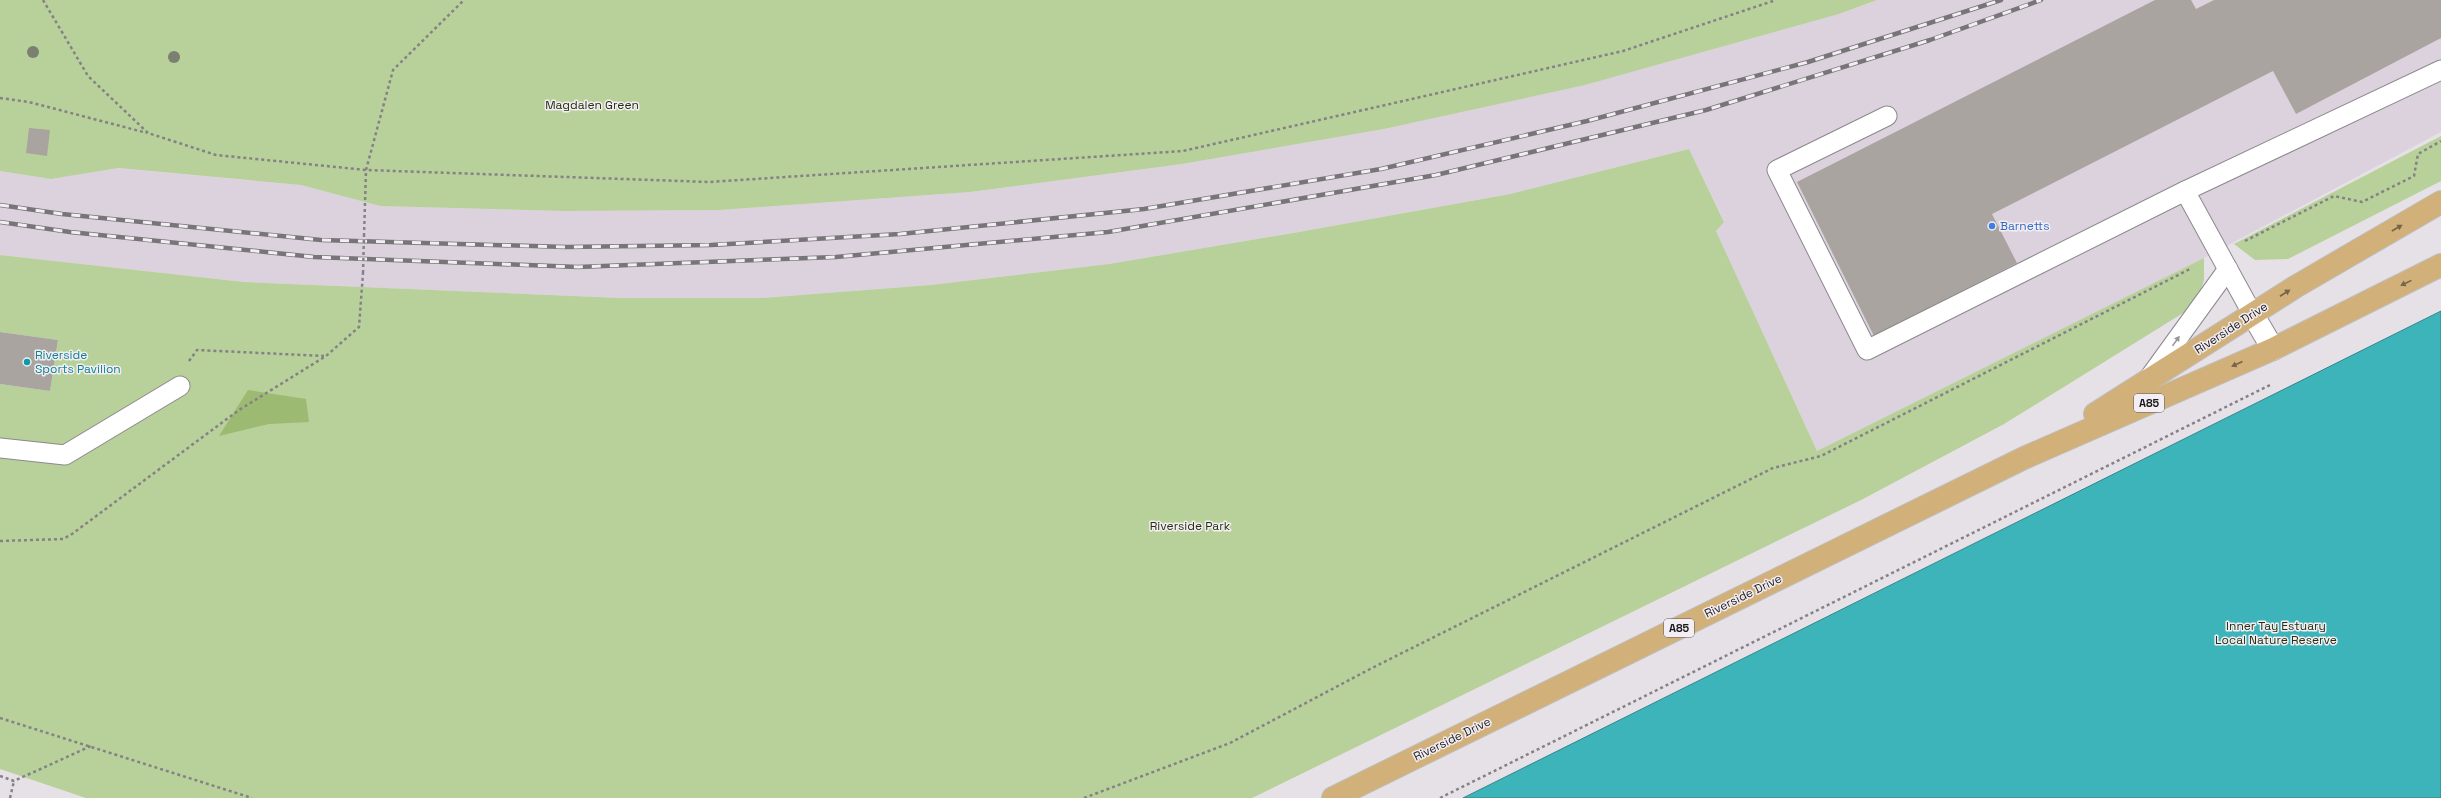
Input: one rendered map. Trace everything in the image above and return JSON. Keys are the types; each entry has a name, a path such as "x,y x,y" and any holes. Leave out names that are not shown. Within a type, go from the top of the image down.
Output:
{"main road":[{"name":"Riverside Drive","path":"2024,458 2145,384 2295,287 2441,202"},
{"name":"Riverside Drive","path":"1333,798 2024,458 2273,349 2441,265"}],"street":[{"path":"2253,315 2273,349"}],"lane":[{"path":"1887,116 1778,170 1867,350 2185,190 2441,70"},
{"path":"2185,190 2253,315"},
{"path":"2145,384 2228,269"},
{"path":"0,448 65,455 180,386"}],"path":[{"path":"44,0 88,76 148,133"},
{"path":"0,541 64,539 239,410 326,356 359,327 363,273 366,170 393,70 464,0"},
{"path":"0,98 29,102 148,133 216,155 366,170 709,182 1183,151 1623,51 1776,0"},
{"path":"2243,242 2334,196 2362,202 2414,176 2418,154 2441,141"},
{"path":"1084,798 1230,743 1379,665 1773,468 1821,456 2186,273 2195,266"},
{"path":"180,386 186,366 197,350 326,356"},
{"path":"1440,798 2277,382"},
{"path":"0,718 252,798"},
{"path":"0,776 14,781 92,746"},
{"path":"10,798 14,781"}],"shaded area":[{"path":"1877,0 2441,0 2441,132 2204,258 1817,451 1716,231 1724,221 1689,149 1510,194 1109,264 931,285 761,298 620,298 244,282 0,255 0,171 51,179 115,168 301,185 380,206 565,211 720,210 970,192 1182,164 1384,129 1588,84 1839,14"}],"green space":[{"name":"Magdalen Green","path":"0,0 1877,0 1839,14 1585,85 1384,129 1182,164 970,192 720,210 565,211 380,206 301,185 118,168 51,179 0,171"},
{"path":"2441,136 2441,181 2288,259 2255,260 2234,244"},
{"name":"Riverside Park","path":"1689,149 1724,222 1716,231 1817,451 2204,258 2204,280 2196,305 2004,424 1863,499 1252,798 86,798 0,769 0,384 50,391 58,340 0,332 0,255 244,282 620,298 761,298 931,285 1109,264 1510,194"},
{"path":"248,390 306,399 309,422 269,424 219,436"}],"water":[{"name":"Inner Tay Estuary Local Nature Reserve","path":"2441,311 2441,798 1463,798"}],"building":[{"path":"2155,0 2191,0 2196,9 2214,0 2441,0 2441,38 2296,114 2273,71 1992,214 2017,263 1874,336 1797,182"},
{"path":"29,128 50,130 47,156 26,153"},
{"name":"Riverside Sports Pavilion","path":"0,332 58,340 50,391 0,384"}],"railway":[{"path":"0,205 62,214 321,240 566,247 711,245 900,234 1144,209 1381,169 1587,121 1808,62 2001,0"},
{"path":"0,222 70,232 314,257 578,267 836,257 1108,232 1436,175 1706,110 1930,40 2041,0"}],"place":[{"name":"Barnetts","path":"1992,226"},
{"name":"Riverside Sports Pavilion","path":"27,362"}]}
